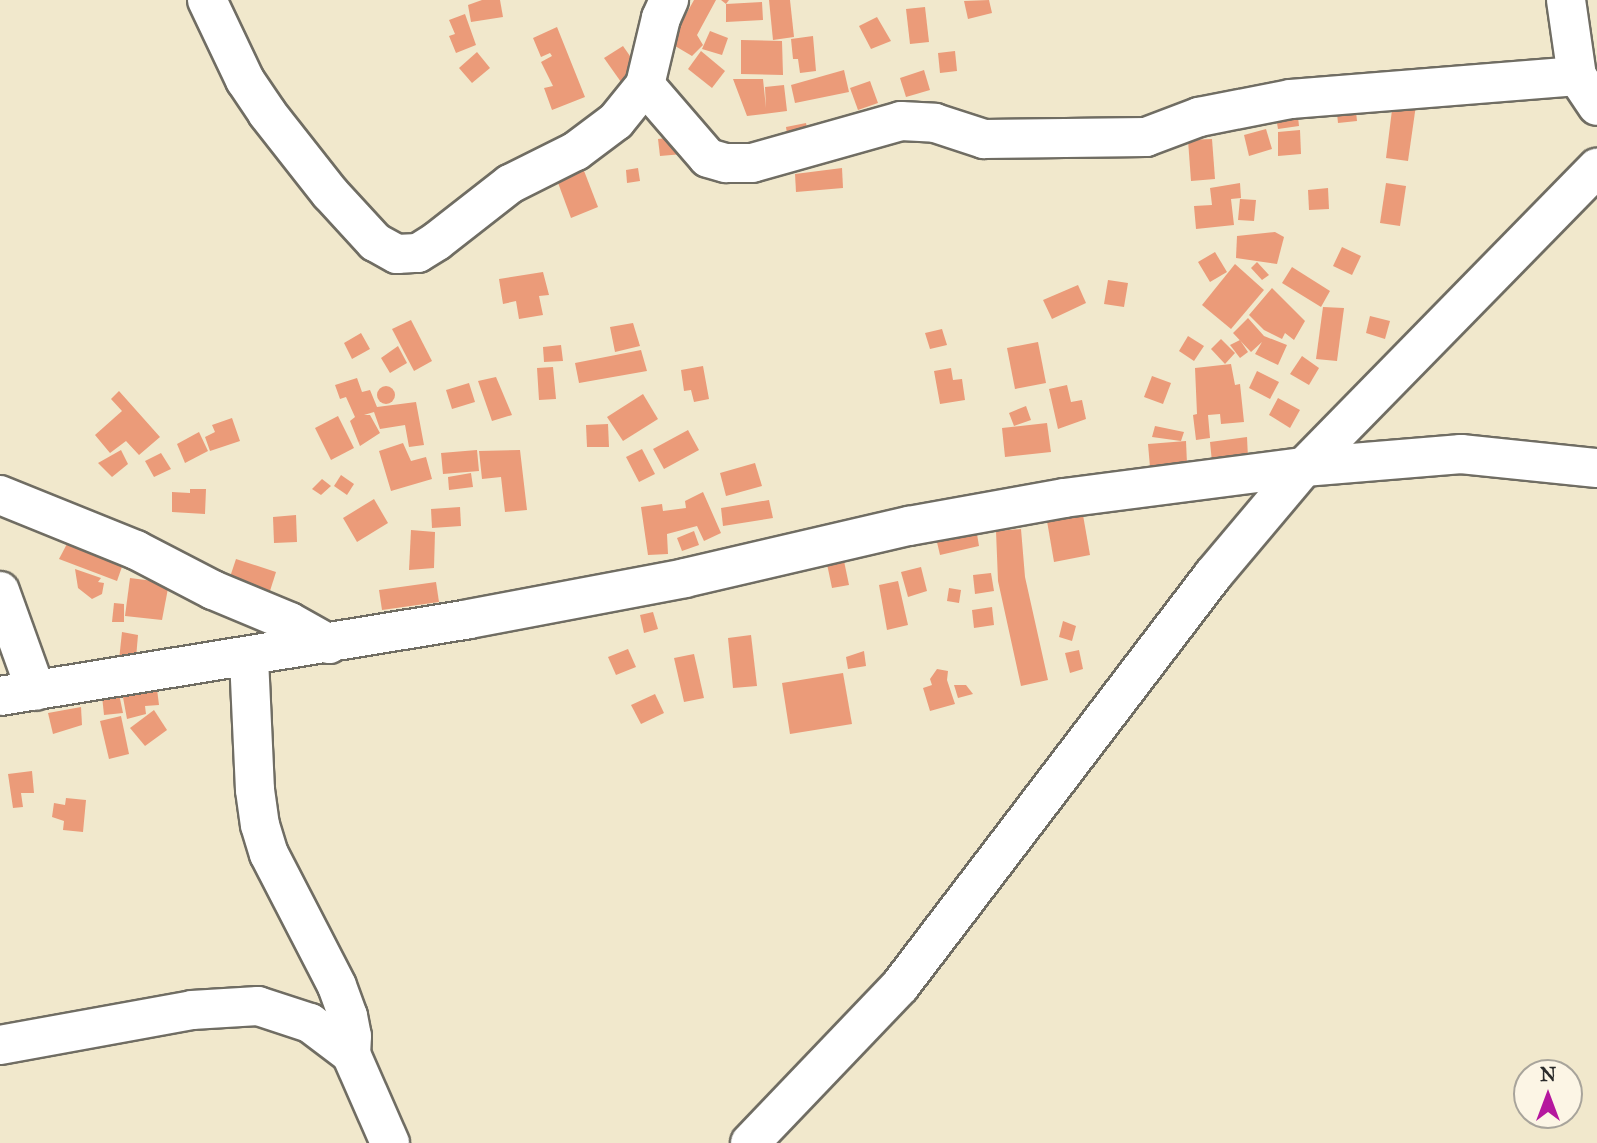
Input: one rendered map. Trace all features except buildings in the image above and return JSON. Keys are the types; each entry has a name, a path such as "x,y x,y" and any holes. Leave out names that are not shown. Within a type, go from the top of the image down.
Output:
{"street":[{"path":"207,0 244,80 267,113 375,242 397,254 418,253 510,184 576,150 615,121 645,85 661,18 669,0"},
{"path":"645,85 708,158 726,163 752,163 901,121 936,123 984,139 1146,137 1199,117 1291,99 1587,91 1566,0"},
{"path":"750,1143 900,986 1213,575 1304,467 1597,168"},
{"path":"0,591 18,694 249,658 685,578 935,521 1064,498 1304,467 1461,454 1597,467"},
{"path":"0,495 136,550 213,590 290,622 329,644"},
{"path":"249,658 255,790 260,825 274,866 337,986 348,1016 352,1036 351,1054 390,1143"},
{"path":"0,1045 192,1010 258,1006 310,1023 351,1054"}]}
